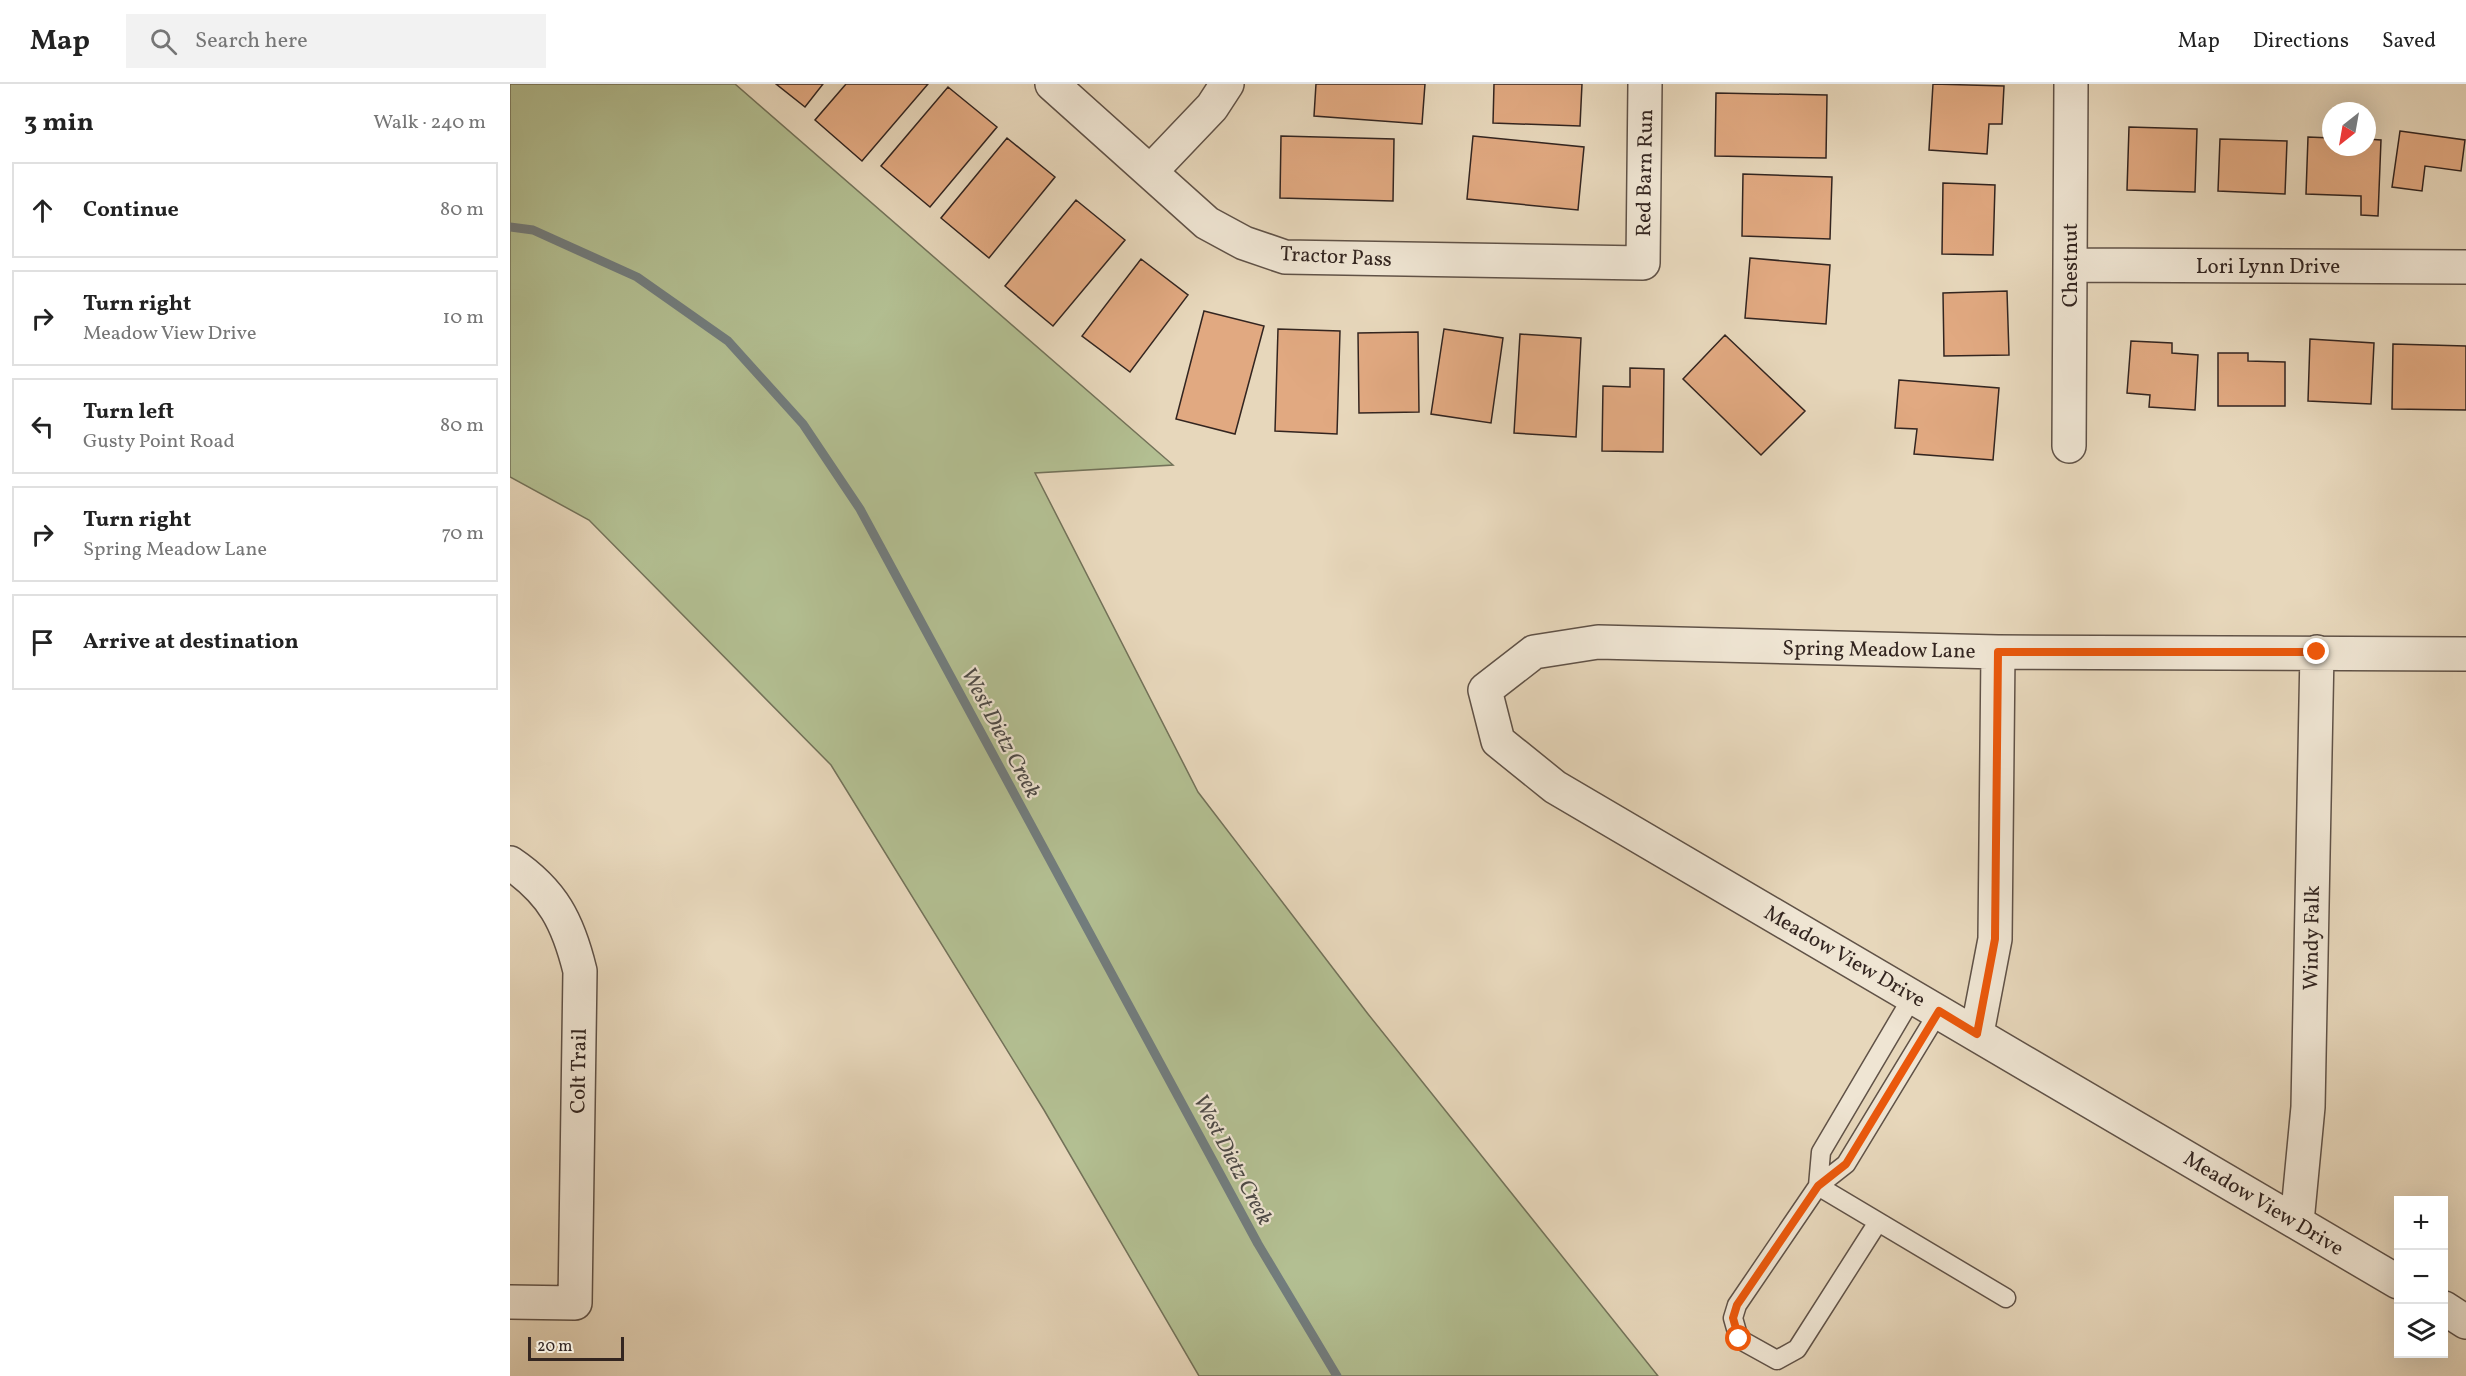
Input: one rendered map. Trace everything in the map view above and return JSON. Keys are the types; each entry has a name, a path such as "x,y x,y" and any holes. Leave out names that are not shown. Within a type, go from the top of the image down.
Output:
{"street":[{"name":"Tractor Pass","path":"1052,84 1207,223 1244,243 1285,257 1643,263"},
{"path":"1151,171 1212,107 1227,84"},
{"name":"Red Barn Run","path":"1643,263 1645,84"},
{"name":"Chestnut","path":"2068,446 2071,84"},
{"name":"Lori Lynn Drive","path":"2070,265 2466,267"},
{"name":"Spring Meadow Lane","path":"1485,690 1534,652 1598,642 1998,652 2466,654"},
{"path":"1977,1034 1995,939 1998,652"},
{"name":"Windy Falk","path":"2297,1222 2308,1107 2317,652"},
{"name":"Meadow View Drive","path":"1485,690 1498,741 1555,787 2394,1280"},
{"name":"Colt Trail","path":"510,862 545,892 559,911 568,930 580,971 575,1304 510,1302"},
{"path":"2448,1311 2466,1322"}],"lane":[{"path":"1818,1186 1821,1152 1926,1004"},
{"path":"1878,1222 1797,1349 1778,1359 1739,1339 1733,1318 1737,1305 1818,1186 1846,1164 1926,1004"},
{"path":"1818,1186 2006,1298"}],"green space":[{"path":"510,84 735,84 1173,465 1035,473 1198,792 1368,1014 1658,1376 1199,1376 1044,1110 831,765 589,520 510,477"}],"building":[{"path":"776,84 823,84 805,107"},
{"path":"846,84 928,84 862,161 815,120"},
{"path":"1316,84 1425,84 1422,124 1314,116"},
{"path":"1494,84 1582,84 1580,126 1493,123"},
{"path":"1933,84 2004,86 2002,124 1989,124 1987,154 1929,150"},
{"path":"948,87 997,127 930,207 881,166"},
{"path":"1716,93 1827,95 1826,158 1715,156"},
{"path":"2129,127 2197,129 2195,192 2127,190"},
{"path":"2400,131 2465,140 2461,171 2425,166 2422,191 2392,187"},
{"path":"1281,136 1394,139 1393,201 1280,198"},
{"path":"1473,136 1584,147 1578,210 1467,199"},
{"path":"2308,137 2322,138 2322,156 2376,156 2376,140 2381,140 2378,216 2361,215 2361,196 2306,194"},
{"path":"1007,138 1055,177 989,258 941,218"},
{"path":"2220,139 2287,141 2285,194 2218,191"},
{"path":"1743,174 1832,177 1830,239 1742,236"},
{"path":"1943,183 1995,185 1993,255 1942,254"},
{"path":"1076,200 1125,240 1053,326 1005,286"},
{"path":"1750,258 1830,265 1826,324 1745,318"},
{"path":"1141,259 1188,295 1130,372 1082,336"},
{"path":"2007,291 2009,355 1944,356 1943,293"},
{"path":"1204,311 1264,326 1235,434 1176,419"},
{"path":"1278,329 1340,331 1337,434 1275,431"},
{"path":"1444,329 1503,338 1491,423 1431,414"},
{"path":"1418,332 1419,412 1359,413 1358,333"},
{"path":"1520,334 1581,338 1576,437 1514,433"},
{"path":"1725,335 1805,411 1761,455 1683,379"},
{"path":"2310,339 2374,343 2371,404 2308,401"},
{"path":"2131,341 2172,343 2172,353 2198,355 2195,410 2149,407 2150,395 2127,393"},
{"path":"2393,344 2466,346 2466,410 2392,409"},
{"path":"2218,353 2248,353 2248,361 2285,362 2285,406 2218,406"},
{"path":"1630,368 1664,369 1663,452 1602,451 1603,386 1630,387"},
{"path":"1899,380 1999,388 1993,460 1914,454 1917,429 1895,428"}],"waterway":[{"name":"West Dietz Creek","path":"510,227 533,230 637,277 728,341 803,424 860,509 1258,1244 1337,1376"}],"route":[{"path":"1739,1339 1733,1318 1737,1305 1818,1186 1846,1164 1939,1011 1977,1034 1995,939 1998,652 2317,652"}]}
